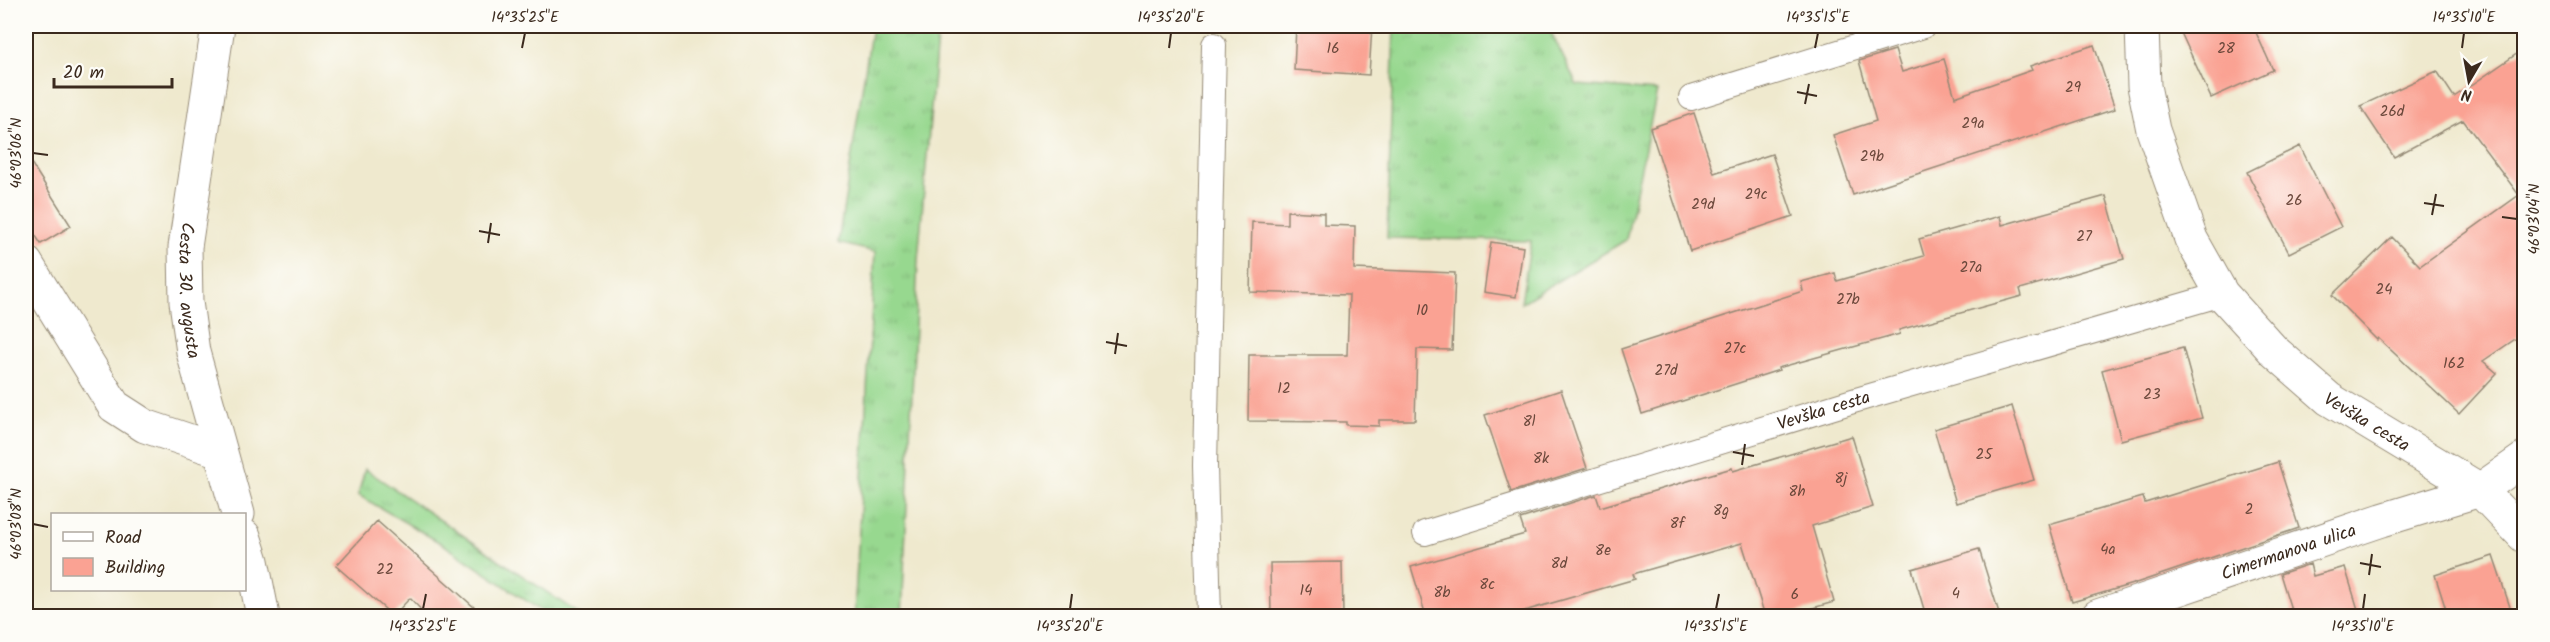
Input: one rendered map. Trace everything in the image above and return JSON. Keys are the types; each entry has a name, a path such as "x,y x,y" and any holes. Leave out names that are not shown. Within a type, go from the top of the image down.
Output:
{"street":[{"name":"Vevška cesta","path":"2142,26 2144,86 2153,130 2192,239 2222,294 2274,351 2329,399 2480,490 2524,536"},
{"name":"Cesta 30. avgusta","path":"212,27 185,247 186,302 193,352 238,513"},
{"path":"26,263 114,406 145,426 220,451"},
{"name":"Cimermanova ulica","path":"2098,616 2382,520 2480,490 2524,459"},
{"path":"246,542 263,616"}],"lane":[{"path":"1691,98 1923,26"},
{"path":"1209,616 1205,466 1214,45"},
{"name":"Vevška cesta","path":"1425,533 1853,401 2222,294"}],"green space":[{"path":"872,26 938,26 918,260 902,616 854,616 875,252 838,243"},
{"path":"1394,26 1548,26 1577,85 1657,91 1626,240 1521,303 1531,241 1387,238"},
{"path":"365,469 582,616 549,616 444,545 358,495"}],"building":[{"path":"1296,26 1372,26 1369,75 1294,70"},
{"path":"1848,26 1877,26 1851,34"},
{"path":"2178,26 2253,26 2273,70 2211,98"},
{"path":"2094,45 2115,109 1853,195 1833,135 1876,121 1859,61 1895,50 1902,72 1944,59 1955,97 2032,70 2030,66"},
{"path":"2524,49 2524,333 2483,361 2497,373 2459,414 2378,338 2377,340 2332,295 2392,237 2420,266 2519,195 2463,120 2394,157 2360,106 2437,71 2454,97"},
{"path":"1694,113 1714,173 1772,154 1793,216 1690,251 1650,128"},
{"path":"2300,146 2341,227 2289,253 2247,172"},
{"path":"26,155 71,226 41,244 26,221"},
{"path":"2106,196 2124,259 2020,289 2022,296 1899,330 1900,334 1778,368 1779,370 1642,414 1621,349 1803,291 1801,282 1835,273 1837,281 1924,256 1919,239 2000,216 2002,225"},
{"path":"1287,211 1324,213 1324,225 1355,226 1354,269 1455,273 1452,350 1417,349 1415,420 1379,420 1379,426 1346,425 1346,422 1248,421 1249,355 1347,355 1349,295 1250,292 1252,222 1287,224"},
{"path":"1491,242 1523,247 1516,297 1484,292"},
{"path":"2183,348 2202,418 2121,440 2102,370"},
{"path":"1561,390 1587,468 1511,492 1485,415"},
{"path":"2012,406 2034,480 1956,503 1934,429"},
{"path":"1852,436 1873,507 1812,526 1834,602 1784,616 1765,616 1742,543 1633,574 1635,579 1507,616 1426,616 1411,567 1525,534 1520,519 1596,495 1600,507"},
{"path":"2278,462 2299,528 2072,602 2049,524 2143,497 2145,503"},
{"path":"377,521 484,616 427,616 410,598 393,616 336,566"},
{"path":"1979,549 2000,616 1926,616 1912,569"},
{"path":"2493,556 2513,616 2448,616 2435,575"},
{"path":"1342,562 1343,616 1271,616 1270,563"},
{"path":"2310,564 2313,576 2345,567 2360,616 2293,616 2280,574"}]}
